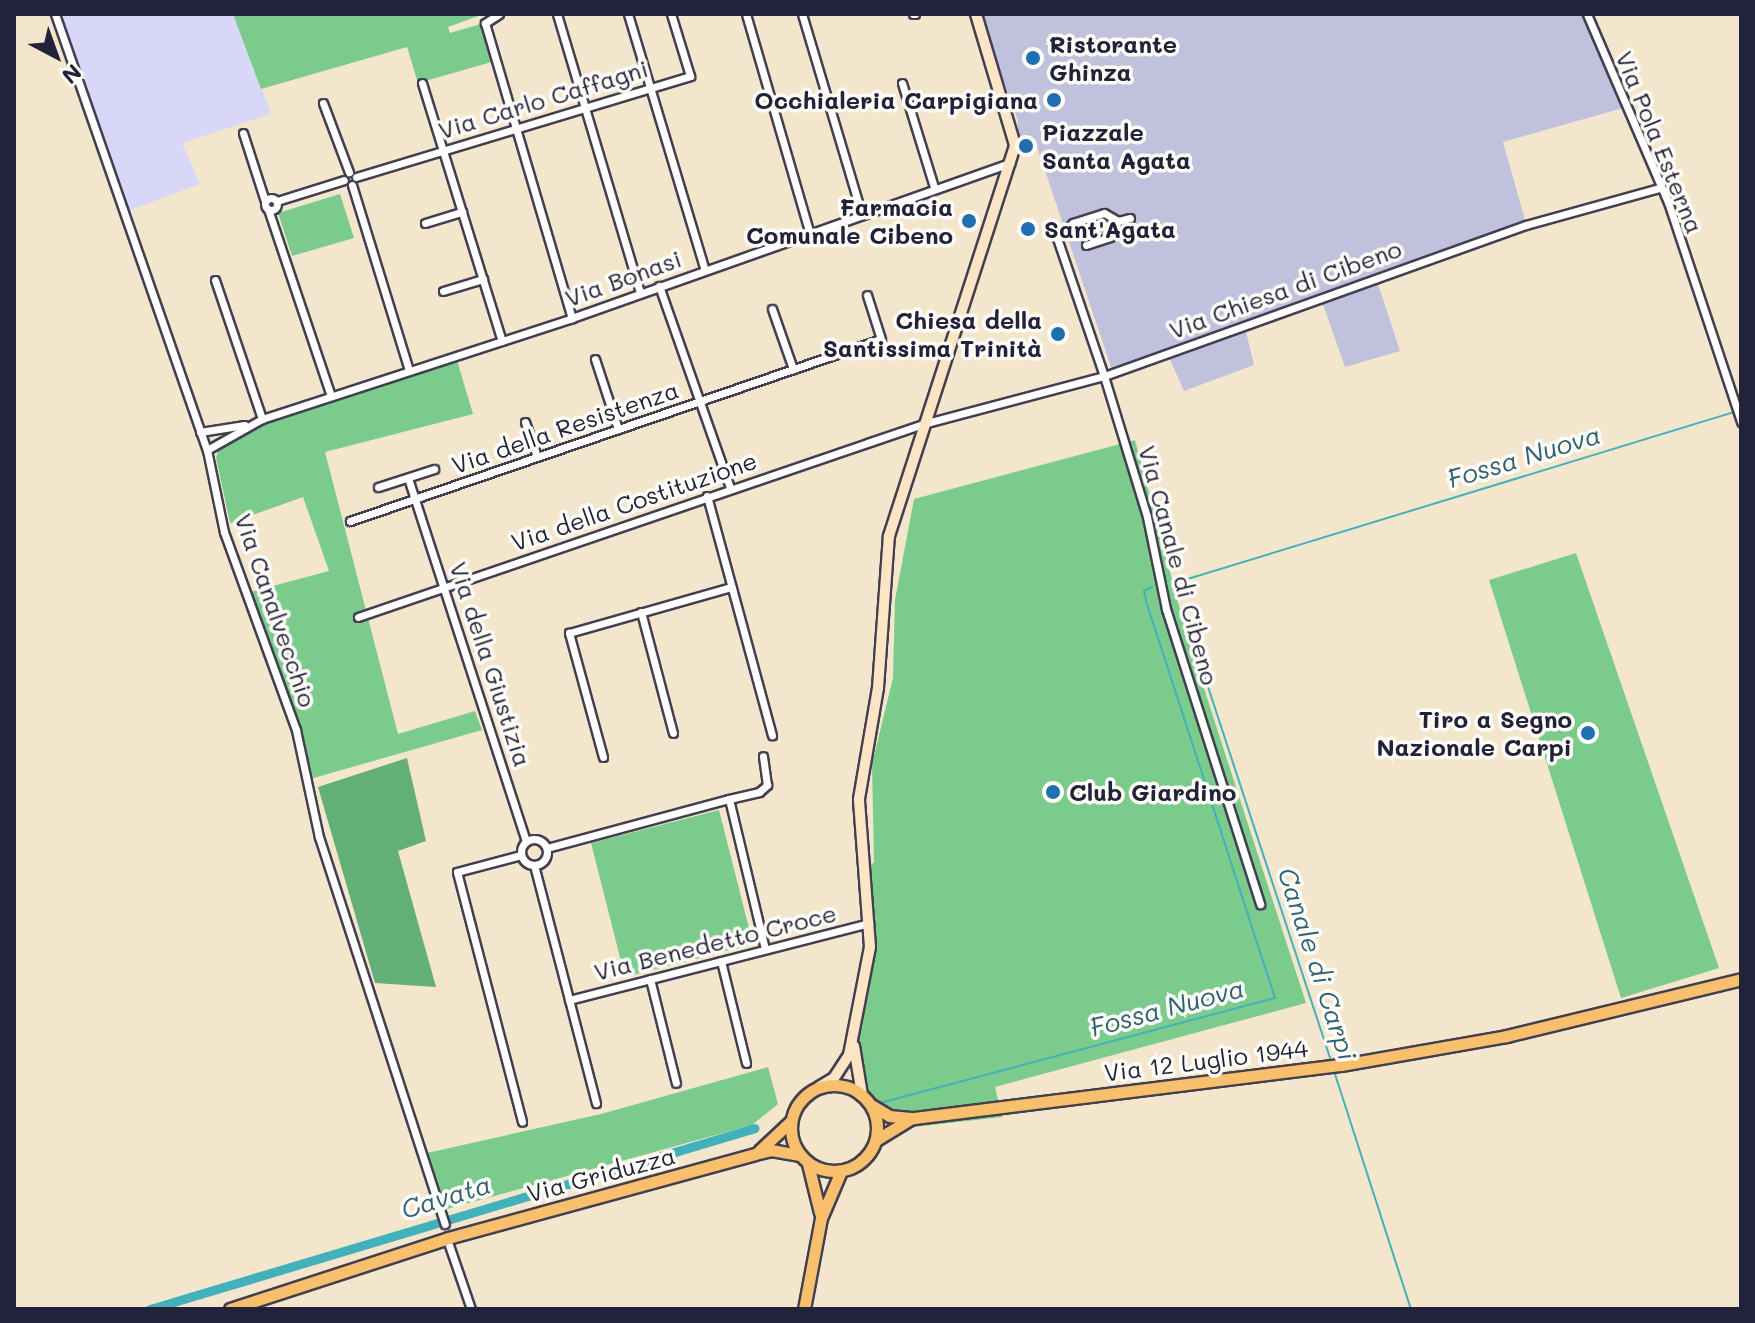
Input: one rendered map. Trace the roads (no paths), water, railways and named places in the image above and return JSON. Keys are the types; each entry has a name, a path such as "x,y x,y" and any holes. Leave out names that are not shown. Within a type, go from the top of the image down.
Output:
{"main road":[{"path":"821,1218 790,1122 800,1100 842,1068 854,1037 870,923 860,789 878,688 889,536 923,424 1012,162 1014,129 976,14"},
{"name":"Via 12 Luglio 1944","path":"914,1118 1319,1069 1506,1036 1739,979"},
{"path":"854,1037 862,1095"},
{"path":"819,1087 842,1085 862,1095 889,1116 914,1118"},
{"path":"871,1105 875,1140"},
{"path":"804,1309 821,1218 841,1171 862,1161 875,1140 914,1118"},
{"name":"Via Griduzza","path":"755,1154 790,1122"},
{"name":"Via Griduzza","path":"230,1309 448,1238 755,1154 771,1150 804,1159"},
{"path":"804,1159 841,1171"}],"street":[{"name":"Via Canalvecchio","path":"55,14 207,450 224,532 296,730 319,837 445,1224"},
{"path":"499,14 485,23 572,318"},
{"path":"557,14 640,292"},
{"path":"628,14 705,270"},
{"name":"Via Carlo Caffagni","path":"266,205 690,76 671,14"},
{"path":"746,14 810,234"},
{"path":"802,14 862,215"},
{"name":"Via Pola Esterna","path":"1587,14 1659,188 1738,415"},
{"path":"422,83 502,341"},
{"path":"902,83 934,187"},
{"path":"323,103 409,370"},
{"path":"243,133 331,396"},
{"name":"Via Bonasi","path":"200,432 246,425 572,318 934,187 1012,162"},
{"name":"Via Chiesa di Cibeno","path":"923,424 1104,376 1481,240 1659,188"},
{"path":"425,223 462,212"},
{"name":"Via Canale di Cibeno","path":"1118,221 1104,213 1073,223 1057,238 1147,517 1166,609 1260,904"},
{"path":"1086,245 1110,237 1118,221 1130,218"},
{"path":"443,291 483,279"},
{"path":"215,280 262,419"},
{"path":"659,286 730,488"},
{"name":"Via della Resistenza","path":"350,521 881,339 867,295"},
{"path":"772,309 793,369"},
{"path":"595,359 618,429"},
{"path":"525,422 537,457"},
{"name":"Via della Costituzione","path":"358,617 923,424"},
{"name":"Via Bonasi","path":"207,450 246,425"},
{"path":"378,487 434,469"},
{"name":"Via della Giustizia","path":"408,478 526,841"},
{"path":"707,496 772,735"},
{"path":"603,757 569,633 732,587"},
{"path":"641,612 673,733"},
{"path":"547,848 759,792 767,785 763,756"},
{"path":"729,799 765,949"},
{"path":"521,855 526,841 536,838 547,848"},
{"path":"534,865 545,860 547,848"},
{"path":"521,855 534,865 596,1103"},
{"path":"521,855 457,872 522,1122"},
{"name":"Via Benedetto Croce","path":"569,1000 870,923"},
{"path":"721,961 746,1063"},
{"path":"650,979 676,1083"},
{"path":"449,1245 471,1309"}],"waterway":[{"name":"Fossa Nuova","path":"1181,581 1734,412"},
{"name":"Fossa Nuova","path":"880,1103 1275,998 1146,600 1144,591 1152,587"},
{"name":"Canale di Carpi","path":"1189,629 1331,1061"},
{"name":"Canale di Carpi","path":"1334,1071 1411,1309"},
{"name":"Cavata","path":"150,1309 755,1128"}],"place":[{"name":"Ristorante Ghinza","path":"1033,58"},
{"name":"Occhialeria Carpigiana","path":"1054,100"},
{"name":"Piazzale Santa Agata","path":"1026,146"},
{"name":"Farmacia Comunale Cibeno","path":"969,221"},
{"name":"Sant'Agata","path":"1028,229"},
{"name":"Chiesa della Santissima Trinità","path":"1058,334"},
{"name":"Tiro a Segno Nazionale Carpi","path":"1588,733"},
{"name":"Club Giardino","path":"1053,792"}]}
